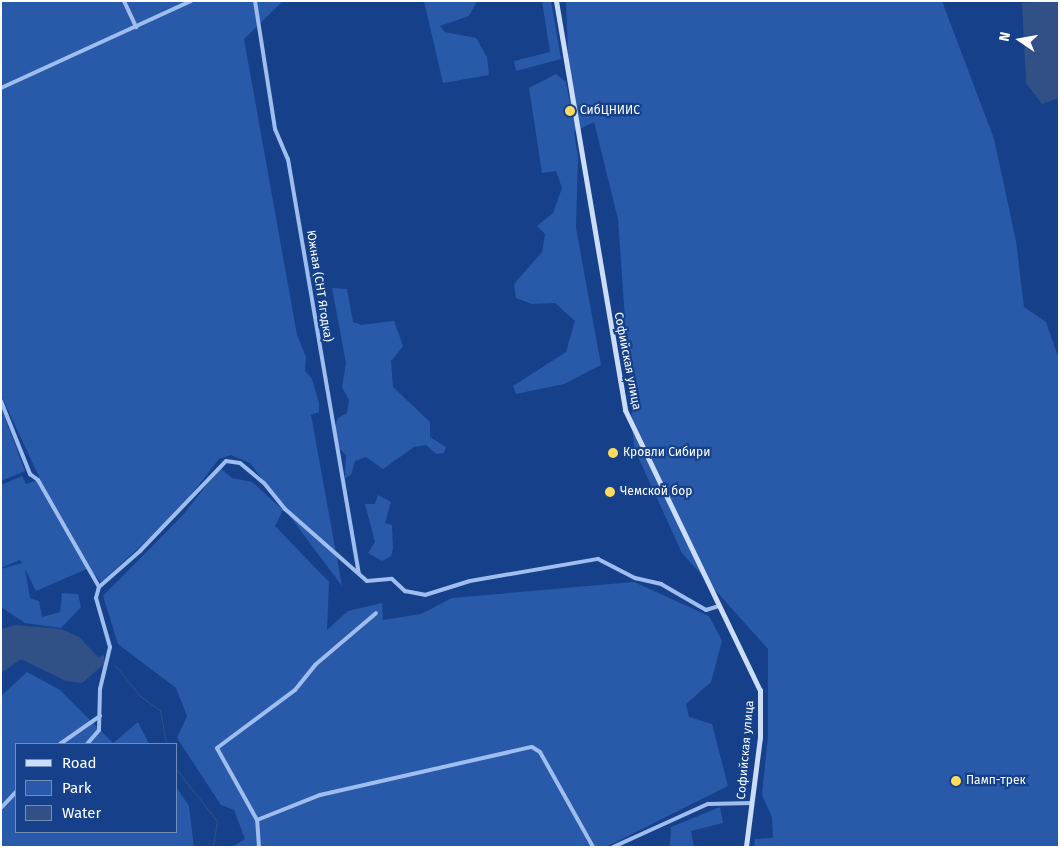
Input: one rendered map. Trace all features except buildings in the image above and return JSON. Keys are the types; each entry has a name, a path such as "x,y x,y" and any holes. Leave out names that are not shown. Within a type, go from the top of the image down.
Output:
{"main road":[{"name":"Софийская улица","path":"556,1 625,410 760,690 761,719 746,847"}],"street":[{"path":"124,1 136,27"},
{"path":"1,88 191,1"},
{"name":"Южная (СНТ Ягодка)","path":"255,1 275,129 288,159 359,575"},
{"path":"1,401 30,474 38,480 99,586"},
{"path":"88,743 99,730 100,688 110,647 96,598 99,586 140,551 226,461 240,464 264,483 285,509 367,581 392,579 405,592 425,595 470,582 598,559 634,578 661,584 706,610 719,606"},
{"path":"259,847 257,820 217,748 295,690 315,665 376,613"},
{"path":"61,743 100,716"},
{"path":"257,820 320,795 532,747 540,752 593,847"},
{"path":"1,808 15,793"},
{"path":"613,847 708,804 752,803"}],"green space":[{"path":"1,1 283,1 244,39 297,335 306,357 305,371 312,379 319,403 319,412 311,415 342,586 250,463 231,455 219,459 176,514 101,582 89,568 36,591 25,569 30,598 39,601 42,617 60,612 62,593 78,594 81,607 61,628 25,623 1,607 1,569 22,563 20,560 1,568 1,485 22,476 26,484 40,479 1,395"},
{"path":"424,1 477,1 469,16 440,26 445,32 476,38 487,57 489,75 443,83"},
{"path":"542,1 551,1 561,59 516,71 514,61 550,52"},
{"path":"566,1 942,1 994,139 1016,241 1024,307 1046,322 1059,359 1059,847 754,847 755,839 773,838 772,817 762,795 768,736 768,649 682,553 634,448 618,219 594,122 574,132 578,157 576,228 601,365 564,384 516,394 513,386 566,352 575,321 555,303 532,304 516,298 514,284 542,252 545,234 537,226 553,213 562,188 556,171 542,173 529,88 556,74 566,82 570,104"},
{"path":"332,288 347,289 353,322 361,325 394,321 403,346 391,361 393,387 430,422 430,437 446,447 444,453 436,454 426,445 414,447 383,469 366,457 355,461 351,475 345,478 346,455 340,449 334,429 338,418 347,413 349,400 342,387 346,363"},
{"path":"1,407 25,471 1,481"},
{"path":"220,468 232,478 252,482 283,510 275,526 329,582 327,630 348,611 382,603 383,620 421,614 452,598 634,582 709,616 722,641 711,682 686,704 689,717 712,724 728,786 606,847 232,847 245,839 234,810 221,805 177,738 187,716 176,688 118,644 103,596 183,515"},
{"path":"378,495 391,502 385,523 392,525 393,549 391,556 382,561 368,553 375,542 365,504 375,504"},
{"path":"27,672 60,690 113,743 15,743 15,833 178,833 178,790 189,806 194,847 1,847 1,696"},
{"path":"138,722 148,743 113,743"},
{"path":"720,807 723,823 691,831 694,847 670,847 671,827"}],"water":[{"path":"1059,1 1059,98 1042,104 1026,83 1022,3"},
{"path":"15,625 61,629 79,637 98,657 104,655 104,664 82,683 66,681 21,659 1,673 1,629"}],"waterway":[{"path":"115,665 139,695 160,710 166,743"},
{"path":"178,772 217,821 213,847"}],"place":[{"name":"СибЦНИИС","path":"570,111"},
{"name":"Кровли Сибири","path":"613,453"},
{"name":"Чемской бор","path":"610,492"},
{"name":"Памп-трек","path":"956,781"}]}
